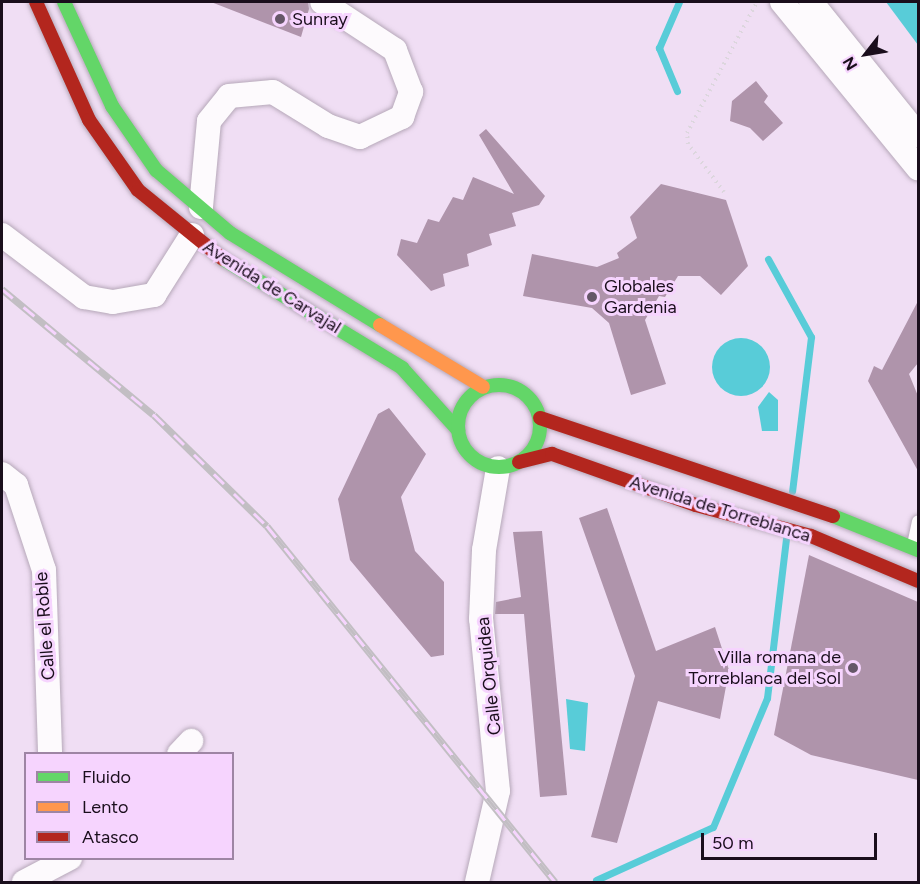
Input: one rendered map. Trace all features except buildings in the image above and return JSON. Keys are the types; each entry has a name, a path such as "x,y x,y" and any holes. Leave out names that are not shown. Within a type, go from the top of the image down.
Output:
{"main road":[{"name":"Avenida de Carvajal","path":"36,2 89,120 138,190 216,255 402,368 458,430"},
{"name":"Avenida de Carvajal","path":"64,2 112,106 156,170 230,233 483,387"},
{"path":"483,387 519,389 540,418 537,444 509,465 471,456 458,430 463,404 483,387"},
{"name":"Avenida de Torreblanca","path":"540,418 818,510 916,548"},
{"name":"Avenida de Torreblanca","path":"509,465 552,454 767,525 811,536 918,580"}],"street":[{"path":"201,207 209,121 229,96 273,92 328,126 360,137 402,117 411,92 395,50 322,2"},
{"path":"782,2 918,168"},
{"path":"811,2 918,135"},
{"path":"2,235 84,297 113,302 154,295 192,235"},
{"name":"Calle Orquidea","path":"477,882 498,791 482,619 484,550 509,465"},
{"name":"Calle el Roble","path":"2,474 16,485 44,570 50,752"},
{"path":"32,872 65,860"}],"lane":[{"path":"916,548 918,522"}],"path":[{"path":"724,192 688,144 687,134 757,2"}],"water":[{"path":"886,2 918,2 918,45"},
{"path":"741,338 757,343 765,351 770,367 765,383 757,391 741,396 725,391 717,383 712,367 717,351 725,343"},
{"path":"769,392 778,400 778,431 762,431 758,407"},
{"path":"566,699 588,703 585,751 570,749"}],"waterway":[{"path":"677,91 659,48 679,2"},
{"path":"768,259 811,337 792,491"},
{"path":"596,880 713,827 767,698 786,538"}],"railway":[{"path":"2,289 154,415 267,526 555,882"}],"traffic: fast":[{"path":"64,2 112,106 156,170 230,233 380,325"},
{"path":"223,259 402,368 458,430"},
{"path":"491,385 507,385 522,392 533,403 540,418 540,426 537,442 528,455 507,467 491,467 476,460 465,449 458,434 458,418 465,403 476,392 491,385"},
{"path":"833,516 918,550"}],"traffic: slow":[{"path":"380,325 483,387"}],"traffic: jam":[{"path":"36,2 89,120 138,190 223,259"},
{"path":"540,418 833,516"},
{"path":"519,462 552,454 696,505 811,536 918,581"}],"place":[{"name":"Sunray","path":"280,19"},
{"name":"Globales Gardenia","path":"592,297"},
{"name":"Villa romana de Torreblanca del Sol","path":"853,668"}]}
